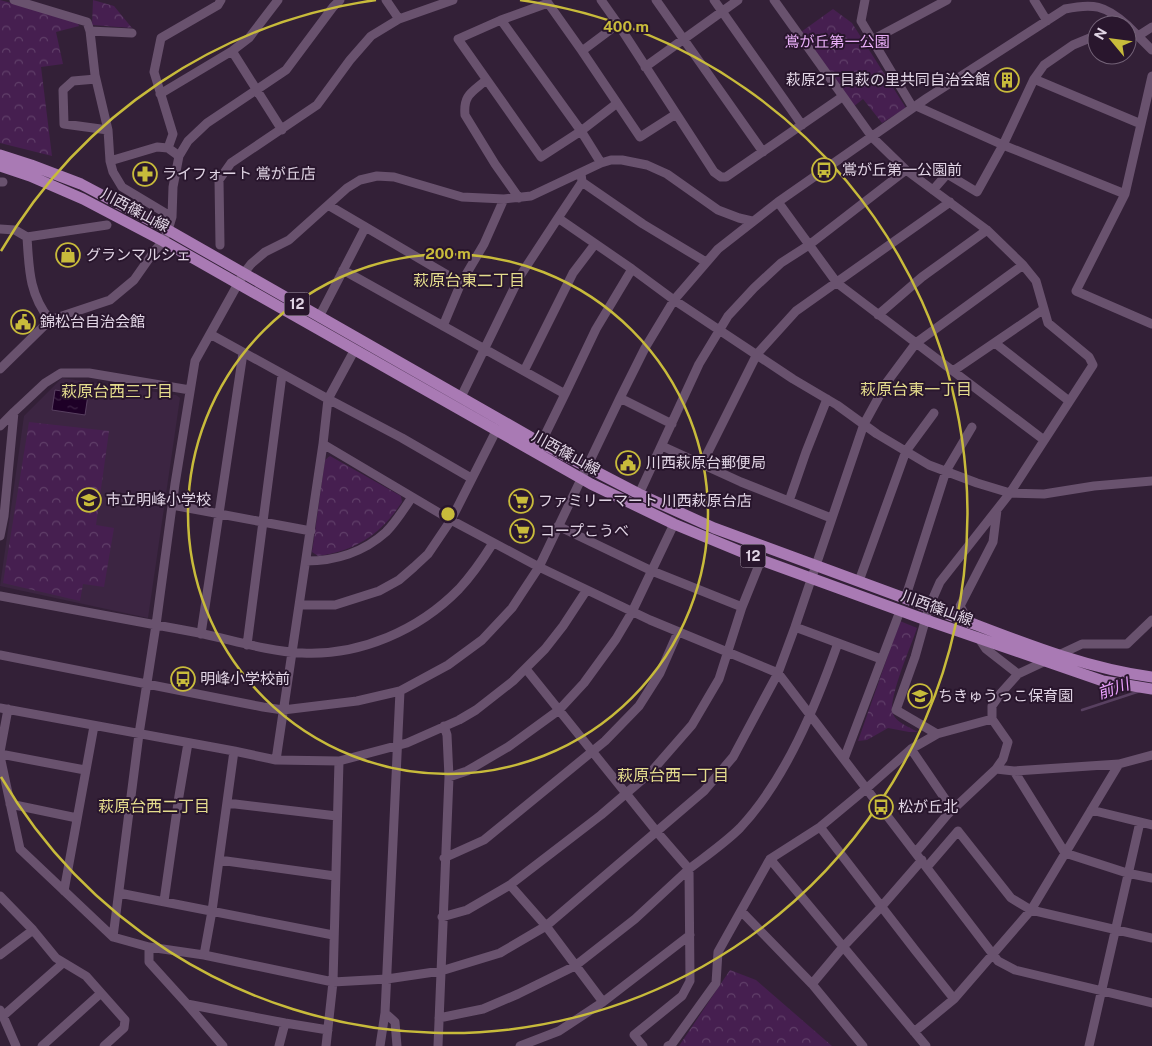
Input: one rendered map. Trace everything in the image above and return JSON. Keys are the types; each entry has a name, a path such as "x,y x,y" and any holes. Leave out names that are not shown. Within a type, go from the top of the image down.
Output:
{"main road":[{"name":"川西篠山線","path":"0,155 39,167 81,184 168,230 461,396 541,443 584,474 639,494 714,528 1077,661 1106,670 1152,677"},
{"name":"川西篠山線","path":"0,166 30,176 83,199 163,241 237,285 496,431 584,474 674,524 761,560 927,621 1103,681 1152,689"}],"street":[{"path":"14,0 87,22 90,31 96,79 108,130 110,161 113,172 122,187 172,217"},
{"path":"168,148 173,134 154,72 161,38 218,5 221,0"},
{"path":"160,94 232,51 249,38 278,0"},
{"path":"0,369 50,320 110,300 134,280 163,241 168,230 172,217 173,187 179,156 188,141 206,123 286,70 340,0"},
{"path":"386,0 399,19"},
{"path":"220,245 220,180 231,163 317,105 350,60 371,36 399,19 453,0"},
{"path":"601,0 714,172 721,177 726,178 842,97"},
{"path":"656,0 763,152"},
{"path":"714,0 802,125"},
{"path":"645,67 738,0"},
{"path":"774,0 872,137 906,170 987,230 1023,265 1036,281 1048,323 1089,358 1093,365 1010,493 940,582 896,710 937,734"},
{"path":"865,0 861,21 915,107 1125,194"},
{"path":"872,40 947,0"},
{"path":"1034,0 1047,21"},
{"path":"616,104 581,131 541,157 458,39 501,20 548,3 640,137 676,114"},
{"path":"0,655 283,710 358,702 400,691 448,665 482,640 512,608 539,568 645,348 674,300 718,249 778,202 915,107 1065,9 1097,3 1112,15"},
{"path":"501,20 581,131 601,163"},
{"path":"582,51 618,24"},
{"path":"1152,27 1138,36 1152,50"},
{"path":"90,31 132,33"},
{"path":"934,190 947,174 977,192 1003,145 1034,79 1044,65 1073,45 1087,39"},
{"path":"232,51 282,130"},
{"path":"1152,76 1125,194 1076,291 1152,324"},
{"path":"96,79 73,81 62,90 64,124 108,130"},
{"path":"1034,79 1141,124"},
{"path":"486,80 469,93 464,108 466,115 495,164 519,198"},
{"path":"110,161 156,147 168,148 179,156"},
{"path":"113,938 139,734 195,361 237,285 251,264 265,252 289,240 347,188 360,180 377,176 402,178 462,197 504,199 531,196 601,163 611,160 622,160 647,165 667,174 718,210 752,221"},
{"path":"639,494 699,364 728,316 781,263 809,245 906,170"},
{"path":"461,396 520,276 582,182 581,172"},
{"path":"582,182 643,224 706,262"},
{"path":"443,326 461,283 484,244 504,199"},
{"path":"778,202 837,283 1044,440"},
{"path":"702,464 757,354 796,311 950,202"},
{"path":"328,206 461,283"},
{"path":"558,218 674,300 864,424 929,464 977,483 1010,493 1044,494 1094,486 1152,481"},
{"path":"0,230 15,230 27,236 108,225"},
{"path":"319,316 364,228"},
{"path":"878,315 922,277 987,230"},
{"path":"27,236 30,280 40,308 50,320"},
{"path":"524,372 573,273 595,244"},
{"path":"586,591 563,626 526,669 496,696 476,710 396,746 338,761 276,760 4,708 0,754 20,849 113,938 149,947 204,955 332,982 386,979 441,971 500,953 546,926 704,791 734,756 778,673 864,424 887,382 916,343 1023,265"},
{"path":"541,443 596,329 632,269"},
{"path":"343,270 565,394"},
{"path":"953,371 1044,309"},
{"path":"210,334 282,375 402,438 471,478"},
{"path":"995,343 1070,401"},
{"path":"276,760 311,531 328,399 354,351"},
{"path":"201,634 243,353"},
{"path":"0,426 45,383 61,373 89,372 190,390"},
{"path":"248,645 282,375"},
{"path":"620,398 672,424"},
{"path":"790,501 806,452 827,399"},
{"path":"0,536 4,516 14,412"},
{"path":"859,581 906,451 934,413"},
{"path":"905,599 946,471 972,427"},
{"path":"300,604 335,605 379,591 399,580 428,554 451,520 496,431"},
{"path":"323,444 451,520 539,568 632,612 778,673 998,961 1015,970 1152,1003"},
{"path":"662,446 831,518"},
{"path":"306,561 334,559 353,552 371,542 386,532 412,497"},
{"path":"172,505 311,531"},
{"path":"997,509 992,542 960,606 986,649 1018,674"},
{"path":"449,776 466,771 508,747 560,710 600,661 632,612 674,524"},
{"path":"558,526 652,571 742,607"},
{"path":"0,596 156,625 248,645 293,652 304,653 352,649 400,632 435,610 459,589 493,543"},
{"path":"442,917 467,910 510,885 627,794 651,772 692,725 719,679 742,607 761,560"},
{"path":"844,759 900,611"},
{"path":"922,860 952,809 996,769 1003,759 1008,742 992,719 992,706 1018,674 1082,644 1127,644 1152,620"},
{"path":"795,627 881,659"},
{"path":"444,858 484,840 605,741 639,706 660,673 678,632"},
{"path":"439,1018 483,1009 575,966 635,919 689,869 739,829 770,791 820,693 838,643"},
{"path":"526,669 689,869 690,982 682,996 634,1035 643,1046"},
{"path":"380,1046 385,1012 400,691"},
{"path":"668,1046 672,1044 716,983 718,952 770,859 820,827 911,749 937,734 992,719"},
{"path":"64,891 94,726"},
{"path":"438,1046 444,858 449,776 447,735 444,726"},
{"path":"164,901 188,743"},
{"path":"911,749 952,809"},
{"path":"204,955 212,911 234,751"},
{"path":"0,754 85,770"},
{"path":"996,769 1014,772 1118,764 1152,755"},
{"path":"326,1046 332,982 338,761"},
{"path":"914,1032 954,999 1031,910 1118,764"},
{"path":"1014,772 1066,853 1127,873 1152,878"},
{"path":"227,803 337,816"},
{"path":"10,804 77,818"},
{"path":"1091,810 1152,825"},
{"path":"1089,1046 1140,822"},
{"path":"820,827 954,999"},
{"path":"812,984 922,860 958,831 1011,898 1031,910 1152,938"},
{"path":"770,859 926,1046"},
{"path":"219,860 335,876"},
{"path":"510,885 546,926 603,1002"},
{"path":"119,893 333,935"},
{"path":"0,896 33,930 56,958 86,976 125,1020 124,1028 104,1046"},
{"path":"741,911 812,984 863,1046"},
{"path":"0,955 33,930"},
{"path":"520,1046 559,1030 603,1002 690,935"},
{"path":"149,947 149,962 223,1046"},
{"path":"16,1046 1,1013 64,963"},
{"path":"42,1046 101,993"},
{"path":"187,1004 328,1030"},
{"path":"385,1012 395,1022 397,1046"},
{"path":"279,1046 285,1023"}],"shaded area":[{"name":"市立明峰小学校","path":"62,378 176,395 180,398 148,618 0,586 24,416"}],"green space":[{"path":"0,0 77,21 79,26 56,32 63,64 41,67 52,156 0,143"},
{"path":"93,0 114,6 132,28 92,25"},
{"name":"鴬が丘第一公園","path":"833,9 852,23 906,108 882,123 863,99 853,107 801,32"},
{"path":"29,422 109,431 96,525 114,528 104,587 83,584 80,601 3,583"},
{"path":"330,456 401,496 402,502 385,523 366,539 344,550 318,556 312,552 325,460"},
{"path":"900,621 917,628 897,685 892,707 893,714 900,722 918,732 888,728 867,740 858,741"},
{"path":"730,970 756,980 832,1046 679,1046"}],"water":[{"path":"55,390 88,395 85,415 52,410"}],"waterway":[{"name":"前川","path":"1082,710 1140,691"}],"place":[{"name":"萩原2丁目萩の里共同自治会館","path":"1007,80"},
{"name":"鴬が丘第一公園前","path":"824,170"},
{"name":"ライフォート 鴬が丘店","path":"145,174"},
{"name":"グランマルシェ","path":"68,255"},
{"name":"錦松台自治会館","path":"23,322"},
{"name":"川西萩原台郵便局","path":"628,463"},
{"name":"市立明峰小学校","path":"89,500"},
{"name":"ファミリーマート 川西萩原台店","path":"521,501"},
{"name":"コープこうべ","path":"522,531"},
{"name":"明峰小学校前","path":"183,679"},
{"name":"ちきゅうっこ保育園","path":"920,696"},
{"name":"松が丘北","path":"881,807"}],"district":[{"name":"萩原台東二丁目","path":"469,280"},
{"name":"萩原台東一丁目","path":"916,389"},
{"name":"萩原台西三丁目","path":"117,391"},
{"name":"萩原台西一丁目","path":"673,775"},
{"name":"萩原台西二丁目","path":"154,806"}]}
